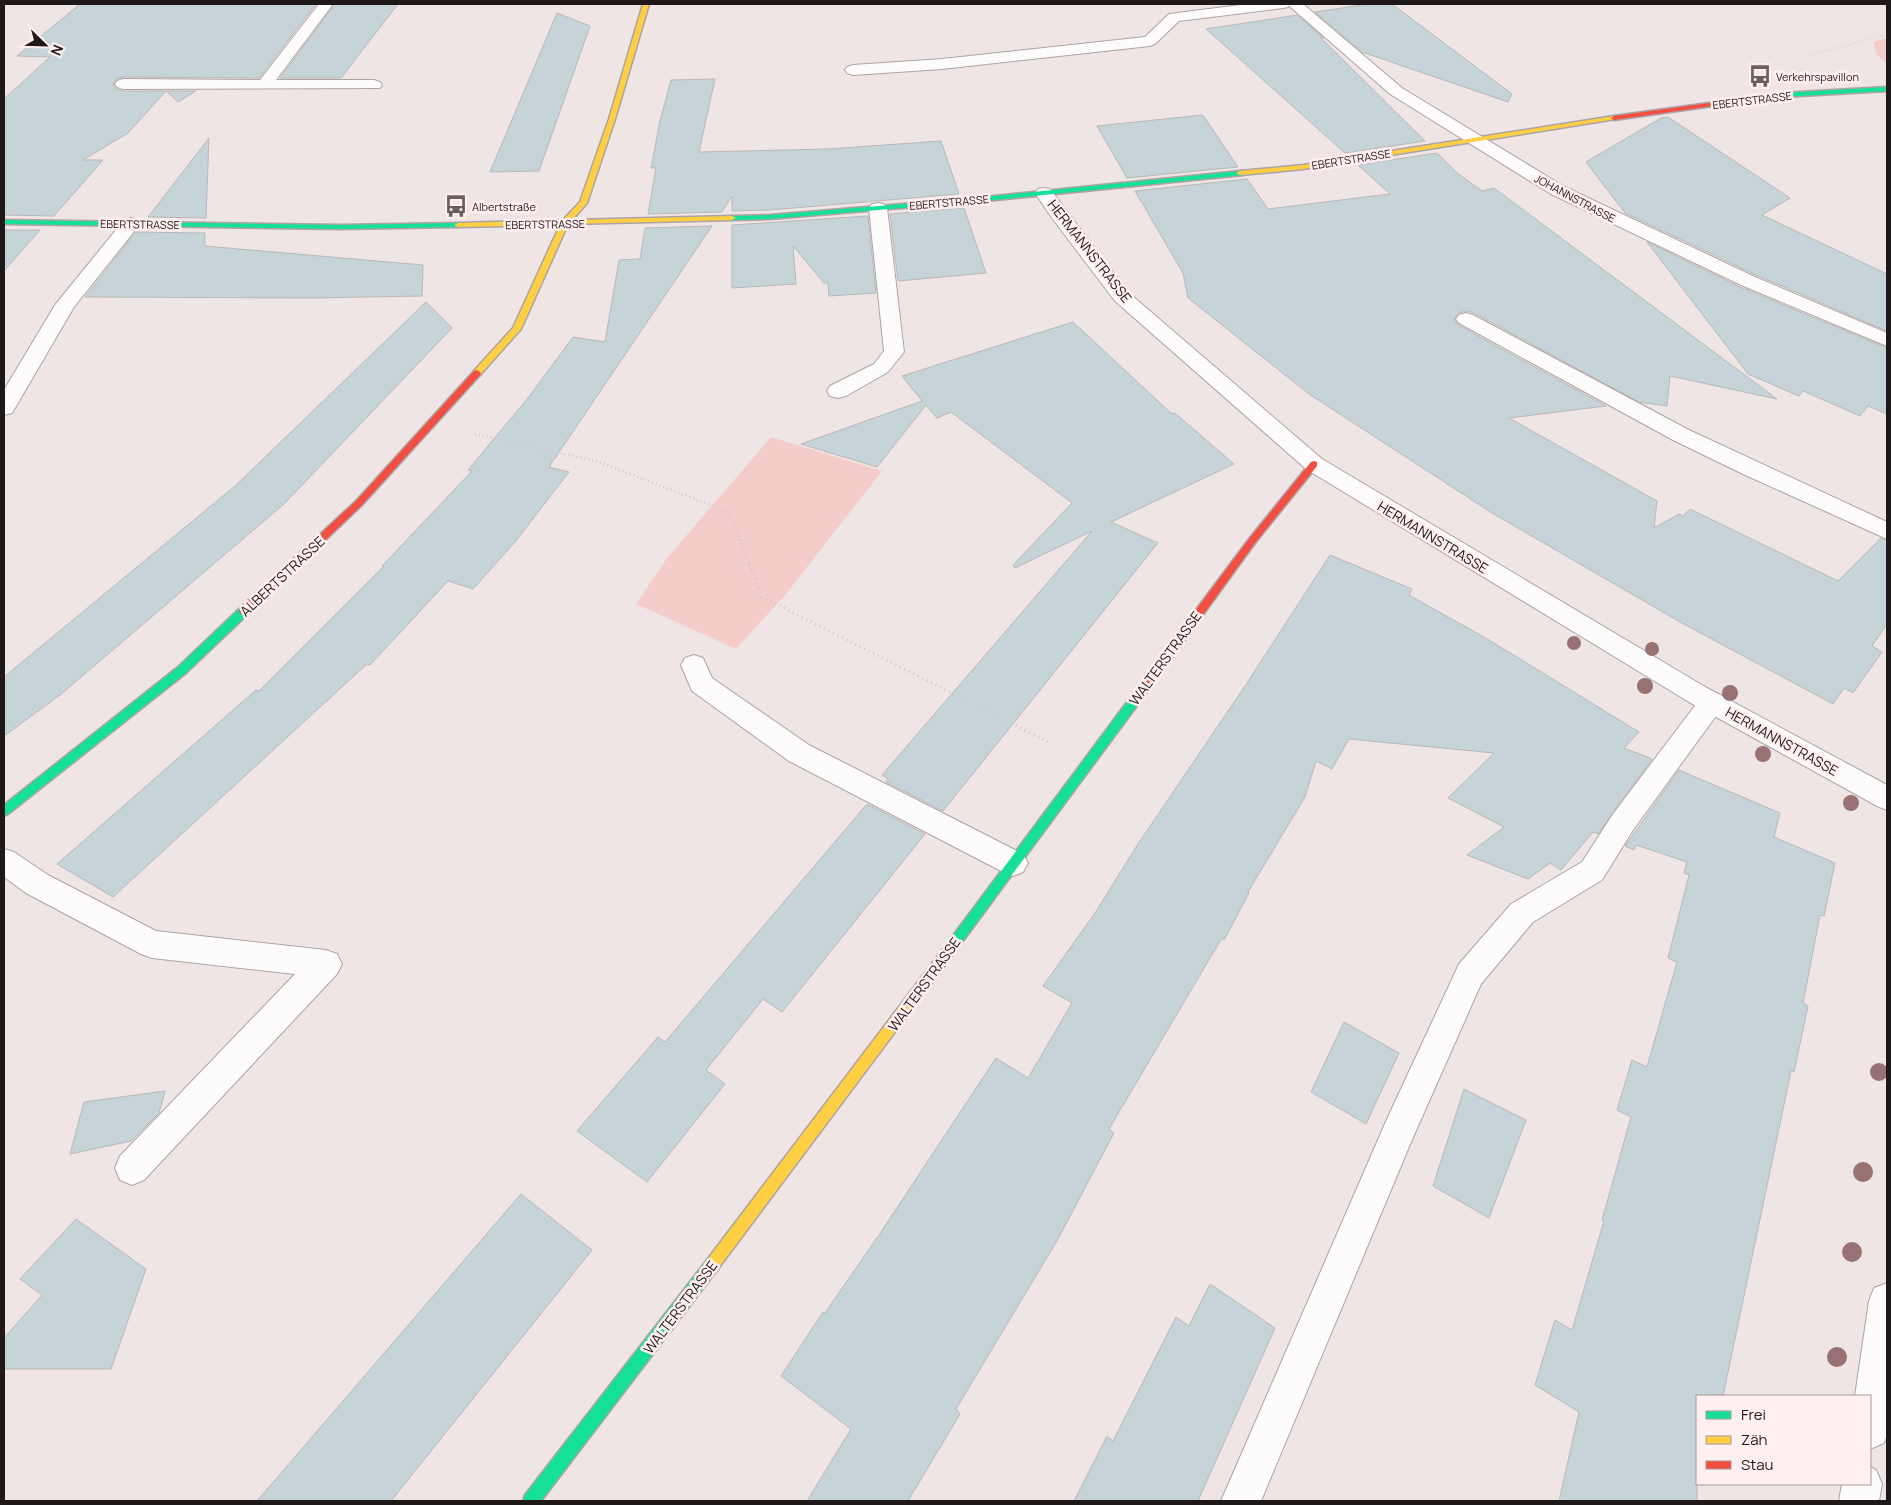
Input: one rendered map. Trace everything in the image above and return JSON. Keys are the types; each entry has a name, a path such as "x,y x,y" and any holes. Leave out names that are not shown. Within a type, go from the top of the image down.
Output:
{"street":[{"path":"264,85 326,4"},
{"name":"ALBERTSTRASSE","path":"4,810 182,670 360,503 517,329 564,224 583,203 615,110 646,4"},
{"path":"853,70 942,64 1150,41 1174,17 1283,4"},
{"name":"JOHANNSTRASSE","path":"1294,4 1396,91 1472,140 1557,190 1748,281 1887,340"},
{"path":"123,84 374,85"},
{"name":"EBERTSTRASSE","path":"4,222 341,227 564,224 770,217 1044,193 1302,167 1616,117 1783,96 1887,89"},
{"name":"HERMANNSTRASSE","path":"1044,193 1122,297 1314,464 1580,626 1712,702 1887,798"},
{"path":"838,390 881,368 894,352 878,208"},
{"path":"4,408 65,305 131,224"},
{"path":"1466,319 1681,435 1887,531"},
{"name":"WALTERSTRASSE","path":"531,1501 843,1093 1252,541 1314,464"},
{"path":"694,665 701,684 799,753 1013,863"},
{"path":"1241,1501 1399,1131 1470,974 1522,913 1592,871 1623,822 1712,702"},
{"path":"4,861 37,884 152,944 326,964 132,1168"},
{"path":"1871,1421 1887,1301"},
{"path":"1859,1501 1862,1485"}],"path":[{"path":"1883,4 1887,6"},
{"path":"430,424 596,461 729,512 762,597 1088,763"}],"shaded area":[{"path":"1887,38 1887,64 1875,49 1874,42"},
{"path":"771,437 882,471 786,594 736,649 636,604 667,558"}],"building":[{"path":"80,4 316,4 259,78 123,77 116,79 113,85 116,89 122,91 166,91 128,133 83,160 103,160 54,216 4,215 4,99 50,57 17,56"},
{"path":"335,4 398,4 341,78 280,78"},
{"path":"1368,4 1392,4 1512,94 1508,102 1362,52 1315,12"},
{"path":"557,13 590,26 539,171 490,172"},
{"path":"1297,15 1324,38 1320,37 1425,141 1345,153 1206,29"},
{"path":"715,79 699,152 828,149 941,141 959,194 770,210 732,211 732,196 722,212 648,214 656,168 651,168 660,121 671,80"},
{"path":"166,91 196,91 178,102"},
{"path":"1203,115 1238,167 1127,178 1097,126"},
{"path":"1668,117 1790,198 1762,215 1887,274 1887,331 1756,275 1625,213 1586,162 1661,118"},
{"path":"209,138 206,218 148,217"},
{"path":"1437,153 1456,172 1482,191 1494,188 1777,399 1670,376 1667,406 1639,402 1474,313 1467,311 1458,313 1454,319 1458,325 1606,406 1509,418 1657,501 1654,528 1679,514 1683,516 1690,509 1838,581 1881,538 1887,541 1887,624 1872,646 1882,652 1853,693 1844,688 1833,704 1680,622 1492,513 1309,394 1188,298 1183,273 1135,191 1247,179 1268,209 1390,194 1358,165"},
{"path":"964,208 986,273 898,281 890,214"},
{"path":"868,216 876,293 829,296 828,283 824,283 793,246 796,284 732,288 732,225"},
{"path":"712,226 549,467 569,472 515,542 473,589 448,581 370,665 367,664 113,897 57,864 256,690 259,691 384,566 382,566 472,471 468,470 528,398 573,337 605,342 619,260 640,259 645,228"},
{"path":"4,230 40,230 4,271"},
{"path":"136,232 205,233 205,246 423,265 422,296 312,298 85,297"},
{"path":"1647,242 1740,287 1887,348 1887,414 1868,406 1860,416 1803,391 1799,396 1748,374"},
{"path":"426,302 452,328 284,504 60,695 4,736 4,677 235,486"},
{"path":"1073,322 1172,414 1175,413 1234,464 1111,522 1158,543 943,811 886,782 888,779 882,775 1092,531 1015,568 1013,565 1072,503 951,412 937,418 926,405 877,467 801,444 922,401 902,376"},
{"path":"1330,555 1412,589 1409,595 1489,640 1639,732 1624,748 1652,759 1598,834 1593,832 1561,870 1550,863 1528,879 1467,855 1504,827 1448,798 1494,753 1349,739 1332,769 1316,761 1305,797 1248,892 1224,940 1222,938 1109,1129 1114,1133 1058,1239 956,1409 960,1414 908,1501 807,1501 851,1429 781,1376 823,1312 825,1313 881,1232 996,1058 1028,1078 1072,1003 1043,986 1095,913 1138,844 1245,686"},
{"path":"1679,770 1780,813 1774,837 1835,863 1824,916 1820,915 1803,1003 1808,1006 1794,1072 1791,1071 1723,1395 1696,1395 1697,1501 1559,1501 1579,1412 1535,1385 1555,1320 1572,1330 1604,1221 1602,1220 1631,1117 1617,1110 1632,1060 1647,1067 1677,962 1668,958 1689,875 1684,873 1687,862 1636,845 1634,850 1625,846"},
{"path":"867,804 925,834 782,1012 763,999 706,1070 725,1084 647,1182 577,1131 658,1037 665,1042"},
{"path":"1344,1022 1399,1053 1366,1124 1311,1092"},
{"path":"1464,1089 1526,1120 1489,1218 1433,1186"},
{"path":"165,1091 159,1113 131,1141 70,1154 84,1102"},
{"path":"521,1194 592,1250 391,1501 257,1501"},
{"path":"76,1219 146,1269 111,1369 4,1369 4,1338 42,1295 20,1279"},
{"path":"1210,1284 1275,1328 1198,1501 1074,1501 1107,1436 1113,1441 1176,1317 1189,1326"}],"traffic: fast":[{"path":"1782,95 1887,89"},
{"path":"732,218 770,217 975,200 1240,173"},
{"path":"4,222 341,227 458,225"},
{"path":"4,811 182,670 244,611"},
{"path":"953,945 1146,685"},
{"path":"531,1501 715,1261"}],"traffic: slow":[{"path":"477,373 517,329 564,224 583,203 612,119 646,4"},
{"path":"1240,173 1303,167 1614,118"},
{"path":"458,225 732,218"},
{"path":"715,1261 953,945"}],"traffic: jam":[{"path":"1614,118 1782,95"},
{"path":"244,611 359,503 477,373"},
{"path":"1146,685 1252,541 1314,464"}],"place":[{"name":"Verkehrspavillon","path":"1760,76"},
{"name":"Albertstraße","path":"456,206"}]}
